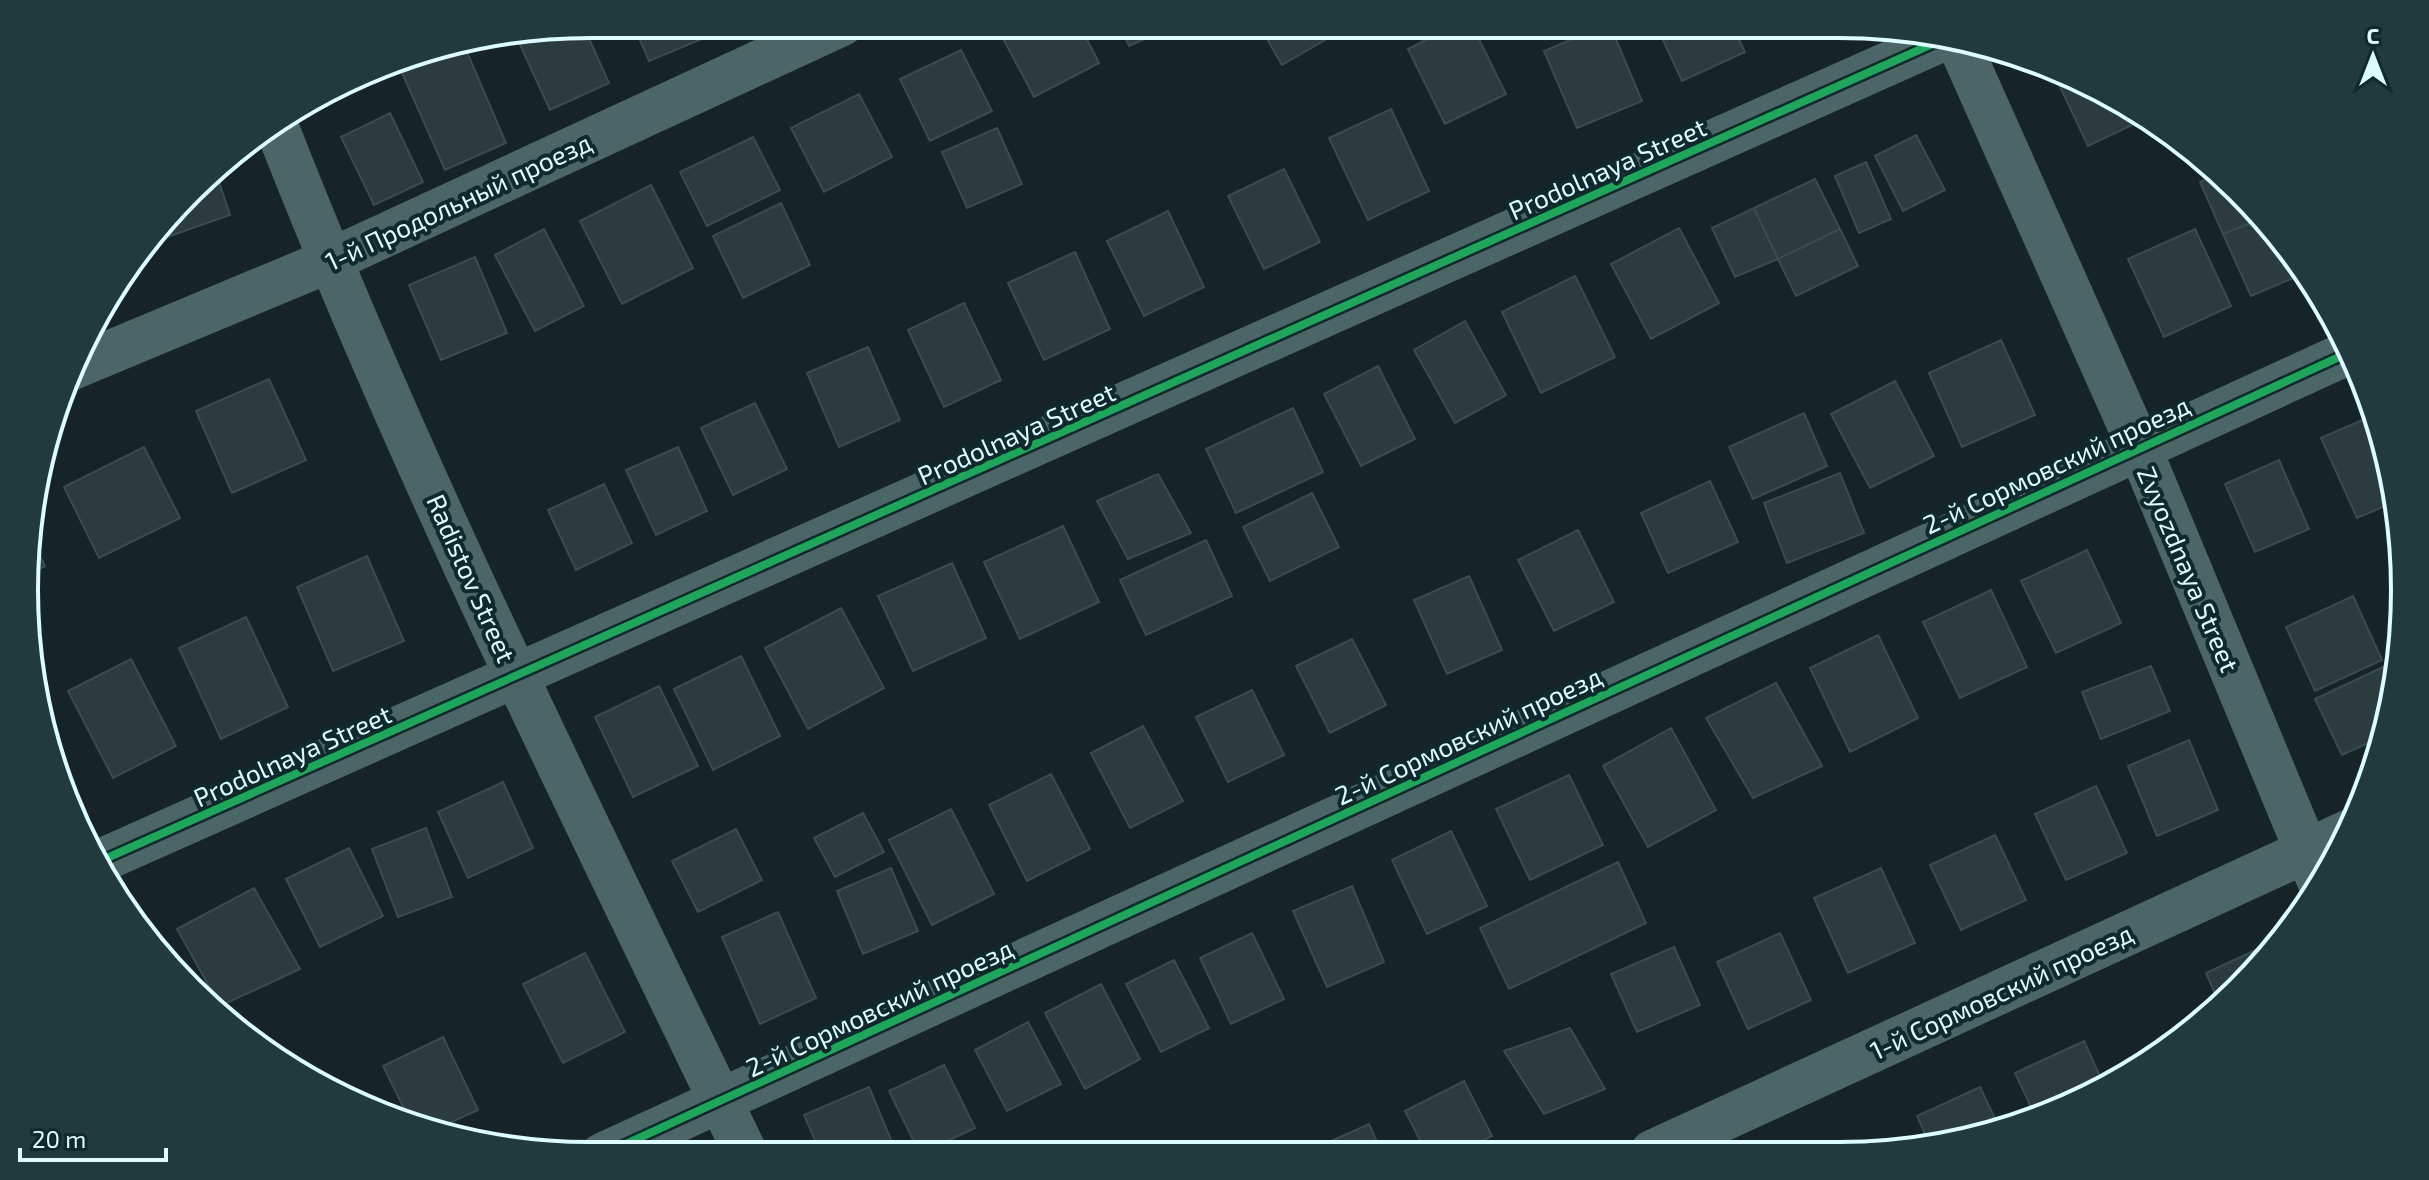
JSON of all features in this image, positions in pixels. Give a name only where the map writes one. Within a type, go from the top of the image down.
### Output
[{"type":"street","name":"1-й Продольный проезд","points":[[88,362],[329,261],[812,38]]},
{"type":"street","name":"Prodolnaya Street","points":[[108,858],[517,678],[1928,46]]},
{"type":"street","name":"Zvyozdnaya Street","points":[[1963,53],[2139,447],[2313,866]]},
{"type":"street","name":"Radistov Street","points":[[279,134],[329,261],[517,678],[740,1142]]},
{"type":"street","name":"2-й Сормовский проезд","points":[[631,1142],[2339,357]]},
{"type":"street","name":"1-й Сормовский проезд","points":[[1675,1142],[2313,866]]},
{"type":"building","points":[[589,38],[609,83],[550,110],[519,43]]},
{"type":"building","points":[[639,38],[704,38],[649,61]]},
{"type":"building","points":[[1003,38],[1086,38],[1099,63],[1034,97]]},
{"type":"building","points":[[1125,38],[1147,38],[1129,46]]},
{"type":"building","points":[[1266,38],[1328,38],[1282,65]]},
{"type":"building","points":[[1430,38],[1478,38],[1506,94],[1445,124],[1408,49]]},
{"type":"building","points":[[1575,38],[1615,38],[1642,101],[1577,128],[1544,51]]},
{"type":"building","points":[[1662,38],[1738,38],[1745,52],[1682,81]]},
{"type":"building","points":[[961,50],[992,111],[930,141],[900,79]]},
{"type":"building","points":[[467,52],[506,143],[445,170],[401,71]]},
{"type":"building","points":[[2059,84],[2134,124],[2088,146]]},
{"type":"building","points":[[859,94],[892,157],[824,192],[791,128]]},
{"type":"building","points":[[1391,109],[1429,191],[1368,220],[1329,138]]},
{"type":"building","points":[[390,113],[423,182],[374,205],[341,137]]},
{"type":"building","points":[[997,128],[1022,184],[967,208],[942,152]]},
{"type":"building","points":[[1916,135],[1945,190],[1903,211],[1875,156]]},
{"type":"building","points":[[753,137],[780,190],[707,226],[680,172]]},
{"type":"building","points":[[1866,162],[1891,219],[1859,233],[1835,176]]},
{"type":"building","points":[[1284,169],[1320,242],[1264,269],[1228,196]]},
{"type":"building","points":[[1815,179],[1840,229],[1778,259],[1754,208]]},
{"type":"building","points":[[2207,179],[2251,223],[2223,234],[2200,182]]},
{"type":"building","points":[[219,182],[230,215],[165,238]]},
{"type":"building","points":[[651,185],[693,268],[622,304],[580,221]]},
{"type":"building","points":[[781,203],[810,265],[743,298],[713,236]]},
{"type":"building","points":[[1754,208],[1778,259],[1735,277],[1712,228]]},
{"type":"building","points":[[1168,211],[1204,287],[1144,316],[1107,241]]},
{"type":"building","points":[[2251,223],[2294,278],[2251,296],[2223,234]]},
{"type":"building","points":[[1679,228],[1719,303],[1651,339],[1611,264]]},
{"type":"building","points":[[544,229],[584,306],[535,331],[495,255]]},
{"type":"building","points":[[1840,229],[1858,266],[1796,296],[1778,259]]},
{"type":"building","points":[[2195,229],[2231,306],[2164,337],[2128,259]]},
{"type":"building","points":[[1075,252],[1110,329],[1044,360],[1008,283]]},
{"type":"building","points":[[475,257],[507,333],[441,360],[409,285]]},
{"type":"building","points":[[1575,276],[1615,357],[1541,393],[1502,312]]},
{"type":"building","points":[[964,303],[1001,380],[944,407],[908,330]]},
{"type":"building","points":[[1465,321],[1506,395],[1455,423],[1414,350]]},
{"type":"building","points":[[2001,340],[2035,415],[1962,447],[1929,373]]},
{"type":"building","points":[[868,347],[900,420],[839,447],[807,373]]},
{"type":"building","points":[[1378,366],[1415,439],[1361,466],[1324,394]]},
{"type":"building","points":[[269,379],[306,460],[232,493],[196,411]]},
{"type":"building","points":[[1895,381],[1934,456],[1870,488],[1831,414]]},
{"type":"building","points":[[755,403],[787,469],[733,495],[701,428]]},
{"type":"building","points":[[1293,408],[1323,472],[1236,513],[1206,449]]},
{"type":"building","points":[[1804,413],[1827,466],[1753,499],[1729,447]]},
{"type":"building","points":[[2364,419],[2384,506],[2357,518],[2321,438]]},
{"type":"building","points":[[144,447],[180,518],[99,558],[64,487]]},
{"type":"building","points":[[678,447],[707,511],[656,535],[626,470]]},
{"type":"building","points":[[2279,460],[2309,529],[2255,552],[2225,484]]},
{"type":"building","points":[[1840,473],[1864,533],[1787,563],[1764,503]]},
{"type":"building","points":[[1158,474],[1191,533],[1128,559],[1097,501]]},
{"type":"building","points":[[1710,481],[1738,542],[1668,573],[1641,513]]},
{"type":"building","points":[[604,484],[632,543],[576,570],[548,510]]},
{"type":"building","points":[[1312,493],[1339,547],[1270,581],[1243,527]]},
{"type":"building","points":[[1063,526],[1099,602],[1020,639],[984,562]]},
{"type":"building","points":[[1578,530],[1614,602],[1554,631],[1518,560]]},
{"type":"building","points":[[1206,540],[1232,596],[1146,635],[1120,580]]},
{"type":"building","points":[[2087,550],[2121,623],[2056,653],[2021,581]]},
{"type":"building","points":[[39,554],[45,566],[39,569]]},
{"type":"building","points":[[367,556],[404,641],[333,671],[297,587]]},
{"type":"building","points":[[952,563],[986,638],[913,671],[878,596]]},
{"type":"building","points":[[1469,576],[1502,650],[1447,674],[1414,600]]},
{"type":"building","points":[[1991,590],[2027,667],[1960,698],[1923,622]]},
{"type":"building","points":[[2353,596],[2382,660],[2315,691],[2286,627]]},
{"type":"building","points":[[841,608],[884,688],[808,729],[765,648]]},
{"type":"building","points":[[246,617],[288,707],[221,739],[179,648]]},
{"type":"building","points":[[1878,635],[1918,718],[1850,752],[1810,668]]},
{"type":"building","points":[[1352,639],[1386,705],[1330,733],[1296,666]]},
{"type":"building","points":[[741,656],[780,736],[713,770],[674,689]]},
{"type":"building","points":[[131,659],[176,746],[113,778],[68,691]]},
{"type":"building","points":[[2151,666],[2170,711],[2101,739],[2082,692]]},
{"type":"building","points":[[2385,666],[2369,743],[2342,755],[2315,699]]},
{"type":"building","points":[[1776,683],[1822,766],[1753,798],[1706,718]]},
{"type":"building","points":[[659,686],[698,766],[633,797],[595,717]]},
{"type":"building","points":[[1252,690],[1284,755],[1228,782],[1196,717]]},
{"type":"building","points":[[1143,726],[1183,801],[1130,828],[1091,753]]},
{"type":"building","points":[[1671,728],[1716,810],[1648,847],[1603,766]]},
{"type":"building","points":[[2189,740],[2218,810],[2157,836],[2128,766]]},
{"type":"building","points":[[1051,774],[1090,849],[1027,881],[989,805]]},
{"type":"building","points":[[1569,775],[1603,845],[1530,880],[1496,809]]},
{"type":"building","points":[[503,782],[533,848],[468,878],[438,812]]},
{"type":"building","points":[[2096,786],[2127,853],[2066,880],[2035,814]]},
{"type":"building","points":[[951,809],[994,894],[932,925],[889,840]]},
{"type":"building","points":[[863,813],[884,852],[835,877],[814,838]]},
{"type":"building","points":[[426,828],[452,897],[398,917],[372,849]]},
{"type":"building","points":[[736,829],[762,880],[698,912],[672,861]]},
{"type":"building","points":[[1451,831],[1487,906],[1427,934],[1392,860]]},
{"type":"building","points":[[1995,835],[2026,900],[1961,930],[1930,865]]},
{"type":"building","points":[[349,848],[383,916],[320,947],[286,879]]},
{"type":"building","points":[[1618,862],[1646,923],[1509,989],[1480,928]]},
{"type":"building","points":[[891,868],[918,931],[863,954],[837,891]]},
{"type":"building","points":[[1881,868],[1915,943],[1848,973],[1814,898]]},
{"type":"building","points":[[1352,886],[1384,962],[1327,987],[1293,911]]},
{"type":"building","points":[[254,888],[300,969],[225,1004],[212,991],[177,929]]},
{"type":"building","points":[[778,912],[816,998],[760,1024],[722,937]]},
{"type":"building","points":[[1252,933],[1284,999],[1231,1024],[1200,958]]},
{"type":"building","points":[[1780,933],[1811,1000],[1748,1029],[1717,962]]},
{"type":"building","points":[[1674,947],[1700,1005],[1637,1032],[1611,974]]},
{"type":"building","points":[[2258,949],[2215,994],[2206,973]]},
{"type":"building","points":[[585,953],[625,1032],[563,1063],[523,984]]},
{"type":"building","points":[[1174,960],[1209,1028],[1161,1052],[1126,984]]},
{"type":"building","points":[[1101,984],[1140,1059],[1085,1089],[1045,1013]]},
{"type":"building","points":[[1028,1022],[1061,1084],[1007,1111],[975,1050]]},
{"type":"building","points":[[1570,1028],[1605,1089],[1544,1114],[1504,1051]]},
{"type":"building","points":[[443,1037],[478,1110],[449,1123],[405,1110],[383,1066]]},
{"type":"building","points":[[2084,1041],[2100,1076],[2031,1107],[2015,1073]]},
{"type":"building","points":[[944,1065],[975,1128],[945,1142],[914,1142],[889,1091]]},
{"type":"building","points":[[1464,1081],[1492,1136],[1480,1142],[1421,1142],[1405,1111]]},
{"type":"building","points":[[869,1087],[892,1142],[816,1142],[804,1115]]},
{"type":"building","points":[[1980,1087],[1995,1119],[1925,1135],[1917,1116]]},
{"type":"building","points":[[1369,1124],[1377,1142],[1329,1142]]},
{"type":"cycle path","points":[[108,858],[1928,46]]},
{"type":"cycle path","points":[[630,1142],[2339,357]]}]
